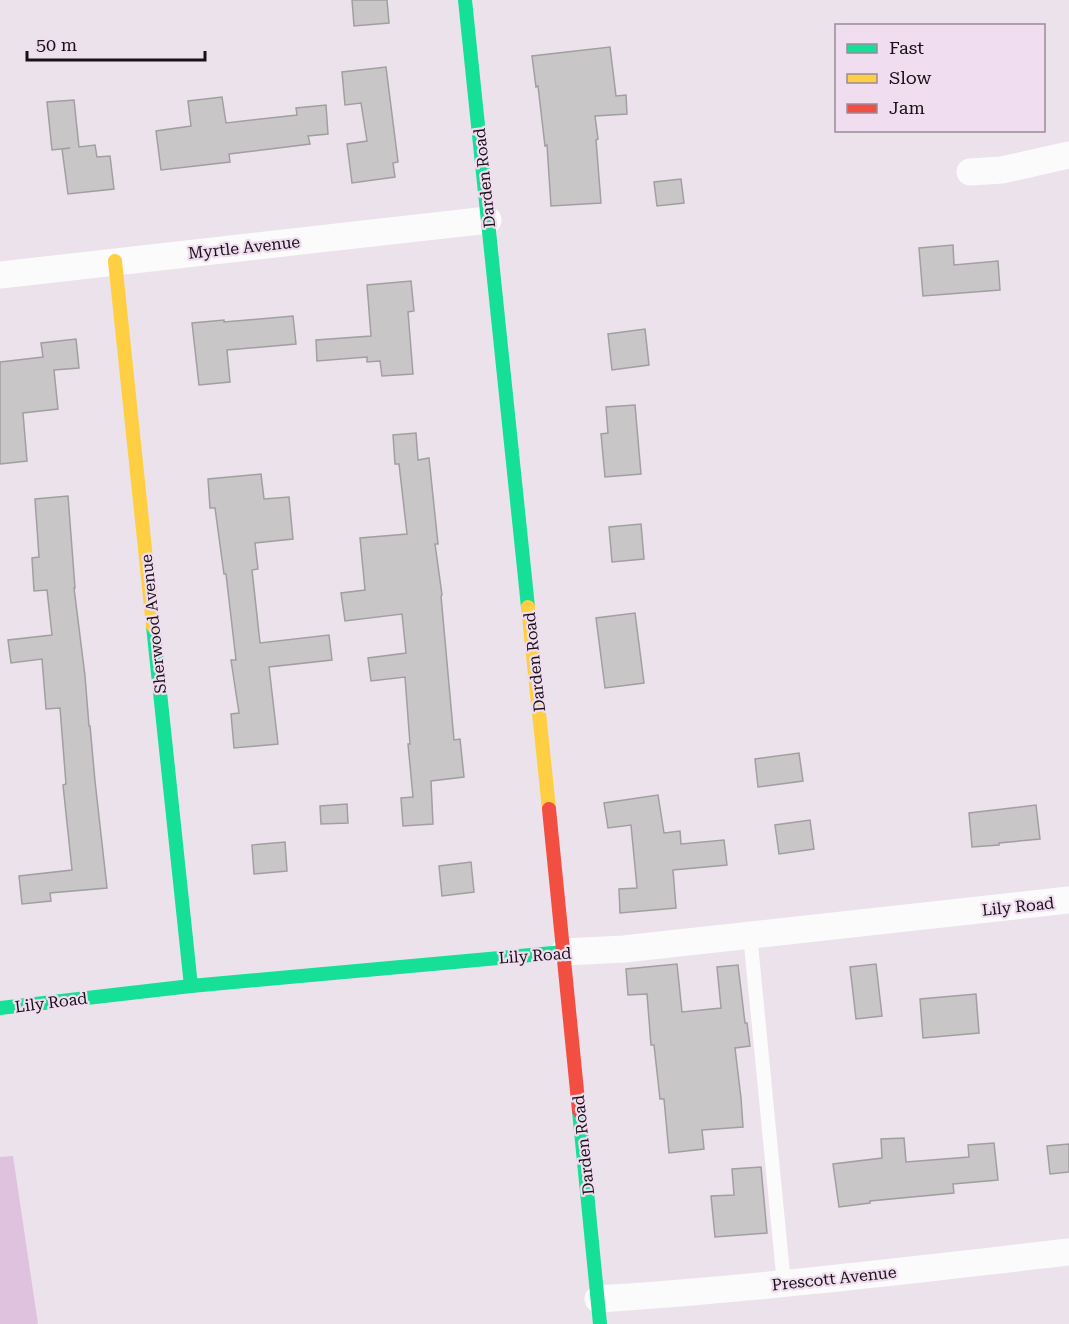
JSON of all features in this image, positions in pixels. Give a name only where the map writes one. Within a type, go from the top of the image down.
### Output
[{"type":"street","name":"Darden Road","points":[[465,0],[599,1312]]},
{"type":"street","points":[[970,172],[1002,170],[1069,155]]},
{"type":"street","name":"Myrtle Avenue","points":[[0,275],[488,220]]},
{"type":"street","name":"Sherwood Avenue","points":[[116,261],[191,986]]},
{"type":"street","name":"Lily Road","points":[[0,1008],[191,986],[498,957],[624,949],[1069,900]]},
{"type":"street","name":"Prescott Avenue","points":[[599,1312],[658,1295],[783,1284],[1069,1252]]},
{"type":"lane","points":[[750,934],[783,1284]]},
{"type":"shaded area","points":[[13,1156],[38,1324],[0,1324],[0,1157]]},
{"type":"building","points":[[352,0],[387,0],[389,23],[354,26]]},
{"type":"building","points":[[610,47],[616,96],[626,95],[627,114],[595,116],[601,203],[551,206],[547,145],[545,146],[532,56]]},
{"type":"building","points":[[386,67],[398,162],[393,163],[395,177],[352,183],[347,144],[367,141],[361,103],[345,105],[342,72]]},
{"type":"building","points":[[222,97],[226,123],[297,115],[296,108],[326,105],[328,134],[308,136],[310,144],[229,154],[230,162],[161,170],[156,131],[191,126],[188,101]]},
{"type":"building","points":[[74,100],[79,147],[95,145],[97,157],[110,156],[114,189],[68,194],[62,149],[70,148],[52,150],[47,102]]},
{"type":"building","points":[[681,179],[684,203],[657,206],[654,182]]},
{"type":"building","points":[[953,245],[954,265],[998,261],[1000,290],[923,296],[919,248]]},
{"type":"building","points":[[411,281],[414,311],[408,312],[413,374],[382,376],[380,361],[367,362],[367,357],[317,361],[316,340],[371,336],[367,285]]},
{"type":"building","points":[[293,316],[296,344],[227,350],[230,382],[199,385],[192,323]]},
{"type":"building","points":[[645,329],[649,365],[612,370],[608,334]]},
{"type":"building","points":[[76,339],[79,368],[54,370],[58,409],[23,413],[27,461],[0,464],[0,362],[43,357],[41,343]]},
{"type":"building","points":[[635,405],[641,474],[605,477],[601,434],[608,433],[606,407]]},
{"type":"building","points":[[416,433],[418,460],[429,458],[454,740],[460,739],[464,777],[431,781],[433,824],[403,826],[401,798],[413,797],[405,677],[371,681],[368,658],[406,653],[402,614],[345,621],[341,593],[365,590],[360,538],[407,534],[399,464],[395,464],[393,435]]},
{"type":"building","points":[[261,474],[264,499],[289,497],[293,539],[255,543],[258,569],[252,570],[260,643],[329,635],[332,660],[269,667],[278,744],[234,748],[231,714],[239,713],[231,660],[236,660],[226,574],[224,574],[215,508],[210,508],[208,479]]},
{"type":"building","points":[[68,496],[74,588],[107,888],[50,893],[51,901],[22,904],[19,876],[72,870],[63,785],[66,784],[60,708],[46,709],[42,659],[11,663],[8,640],[52,635],[47,590],[34,591],[32,558],[39,557],[35,499]]},
{"type":"building","points":[[641,524],[644,559],[612,562],[609,527]]},
{"type":"building","points":[[635,613],[644,683],[605,688],[596,618]]},
{"type":"building","points":[[799,753],[803,781],[758,787],[755,759]]},
{"type":"building","points":[[658,795],[664,833],[680,831],[681,844],[724,840],[727,865],[673,870],[676,908],[620,913],[619,889],[637,888],[631,825],[608,828],[604,803]]},
{"type":"building","points":[[347,804],[348,823],[321,824],[320,806]]},
{"type":"building","points":[[1036,805],[1040,839],[972,847],[969,813]]},
{"type":"building","points":[[810,820],[814,849],[779,854],[775,825]]},
{"type":"building","points":[[285,842],[287,871],[254,874],[252,845]]},
{"type":"building","points":[[471,862],[474,892],[442,896],[439,866]]},
{"type":"building","points":[[677,964],[682,1012],[721,1008],[717,967],[738,965],[750,1046],[735,1048],[743,1127],[702,1130],[704,1149],[669,1153],[664,1099],[660,1099],[654,1045],[651,1045],[647,994],[628,995],[626,969]]},
{"type":"building","points":[[876,964],[882,1016],[856,1019],[850,967]]},
{"type":"building","points":[[976,994],[979,1033],[923,1038],[920,999]]},
{"type":"building","points":[[904,1138],[906,1162],[969,1157],[968,1145],[994,1143],[998,1180],[953,1184],[954,1193],[870,1201],[870,1203],[839,1207],[833,1164],[882,1158],[881,1139]]},
{"type":"building","points":[[1069,1144],[1069,1172],[1050,1174],[1047,1146]]},
{"type":"building","points":[[761,1167],[767,1233],[715,1237],[711,1196],[734,1195],[732,1169]]},
{"type":"traffic: fast","points":[[465,0],[528,607]]},
{"type":"traffic: fast","points":[[153,626],[191,986]]},
{"type":"traffic: fast","points":[[0,1008],[191,986],[564,952]]},
{"type":"traffic: fast","points":[[579,1111],[600,1324]]},
{"type":"traffic: slow","points":[[115,261],[153,626]]},
{"type":"traffic: slow","points":[[528,607],[549,809]]},
{"type":"traffic: jam","points":[[549,809],[579,1111]]}]
